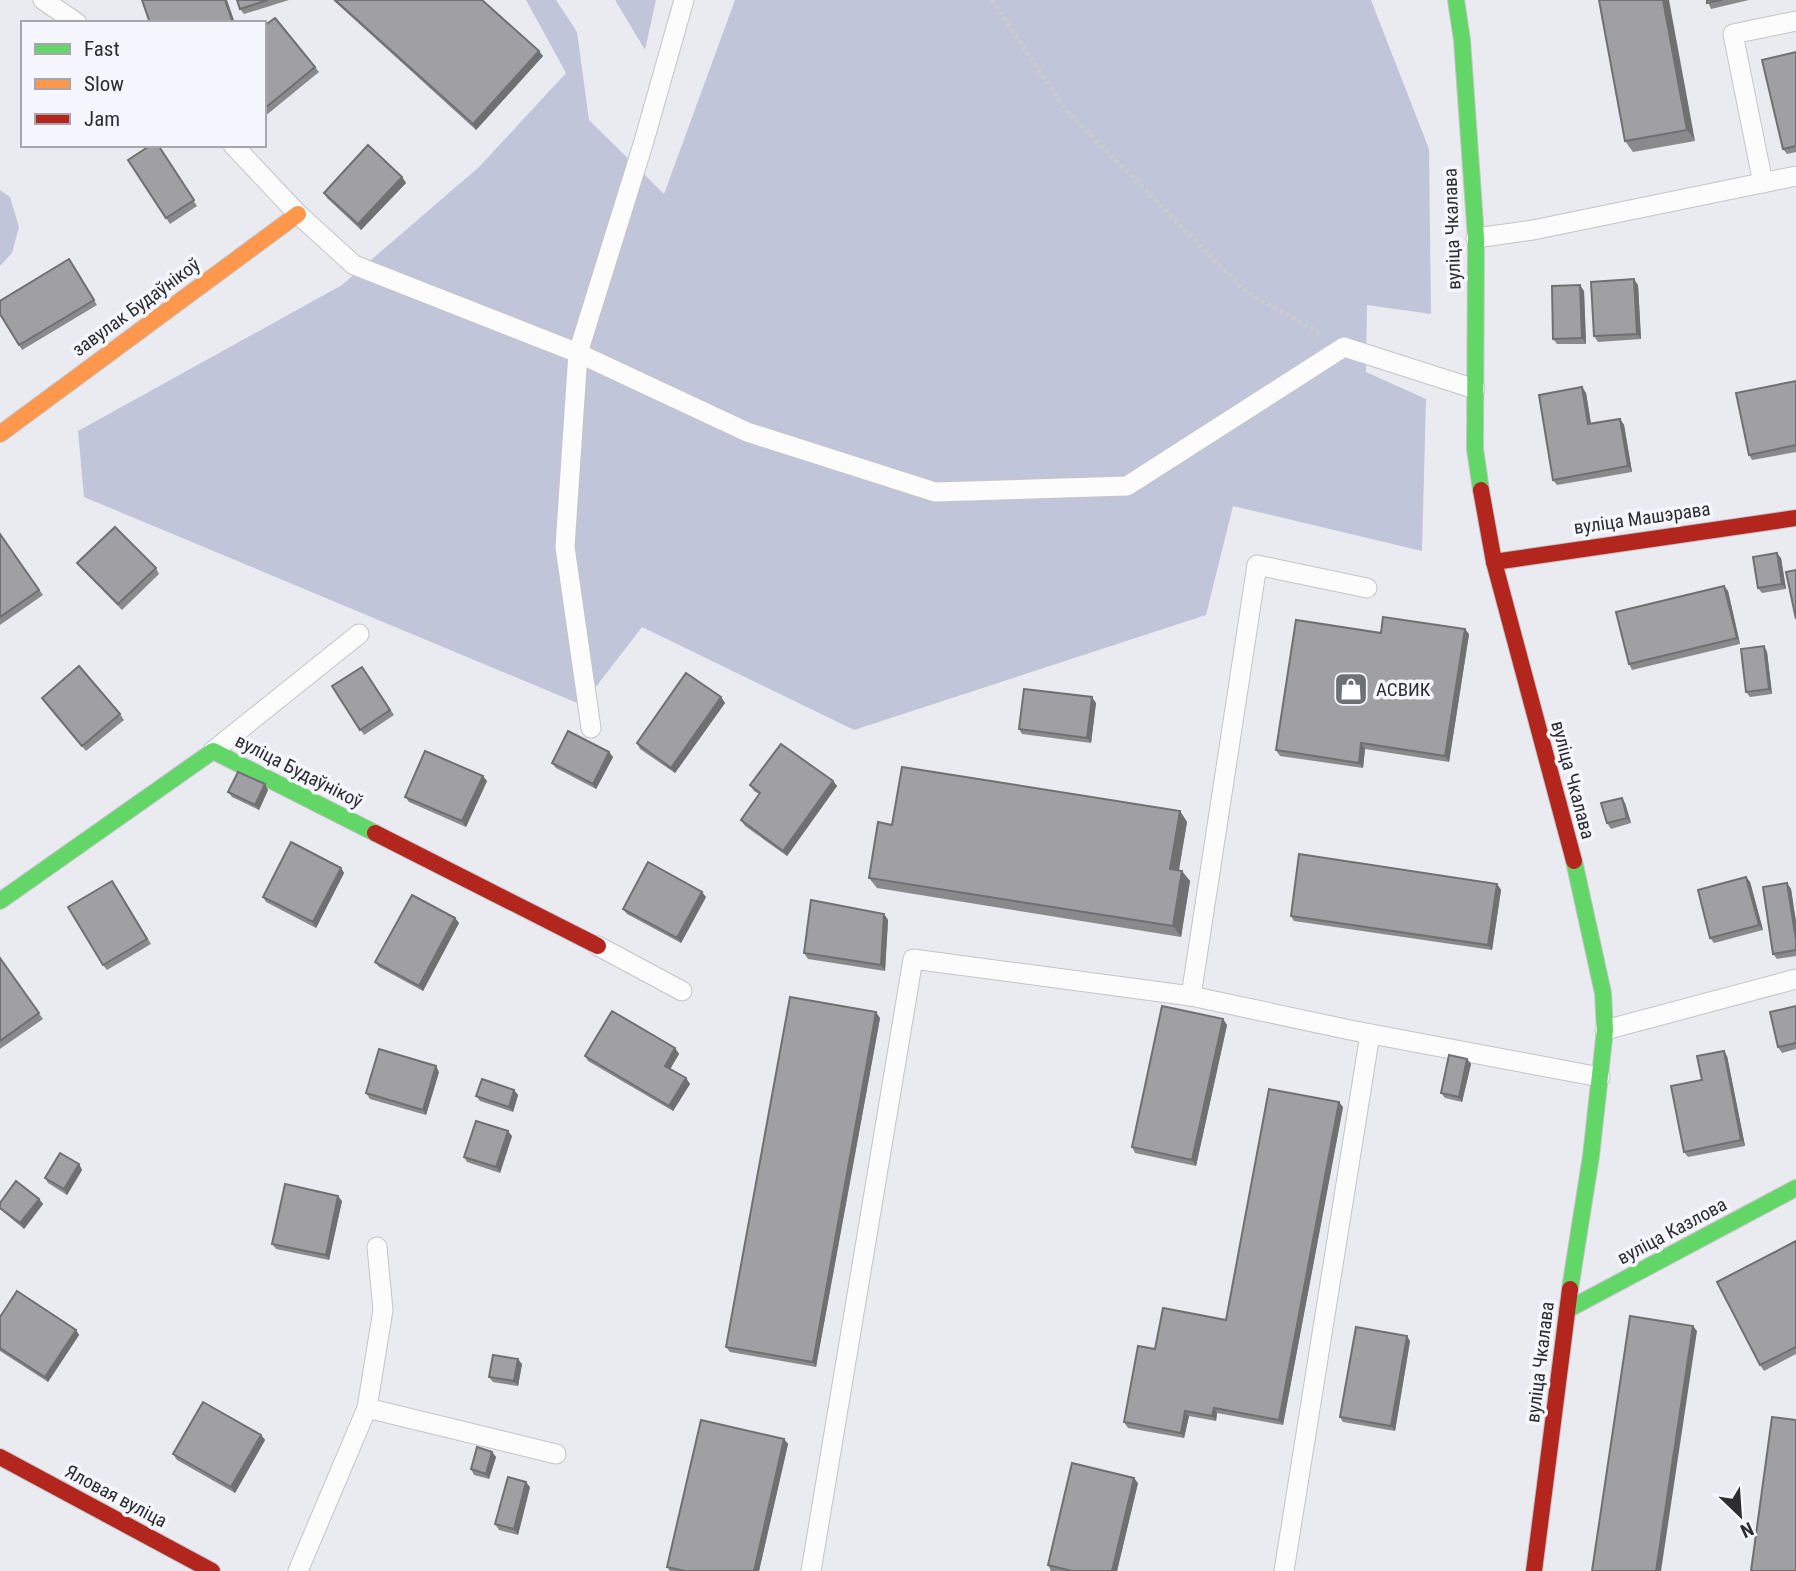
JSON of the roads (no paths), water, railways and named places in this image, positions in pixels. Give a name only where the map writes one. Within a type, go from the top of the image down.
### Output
[{"type":"street","name":"вуліца Чкалава","points":[[1455,0],[1463,52],[1476,238],[1475,449],[1483,506],[1494,562],[1578,877],[1603,993],[1605,1030],[1591,1156],[1567,1310],[1535,1571]]},
{"type":"street","name":"завулак Будаўнікоў","points":[[0,434],[298,214]]},
{"type":"street","name":"вуліца Машэрава","points":[[1494,562],[1796,517]]},
{"type":"street","name":"вуліца Будаўнікоў","points":[[0,901],[213,751],[598,946]]},
{"type":"street","name":"вуліца Казлова","points":[[1567,1310],[1796,1188]]},
{"type":"street","name":"Яловая вуліца","points":[[0,1457],[212,1571]]},
{"type":"lane","points":[[43,0],[74,21]]},
{"type":"lane","points":[[592,728],[565,547],[578,354],[644,141],[684,0]]},
{"type":"lane","points":[[1763,183],[1733,34],[1796,22]]},
{"type":"lane","points":[[235,147],[298,214],[354,265],[578,354],[747,432],[935,492],[1127,486],[1344,347],[1475,389]]},
{"type":"lane","points":[[1476,238],[1533,230],[1796,176]]},
{"type":"lane","points":[[1191,996],[1257,565],[1367,588]]},
{"type":"lane","points":[[213,751],[359,634]]},
{"type":"lane","points":[[598,946],[682,991]]},
{"type":"lane","points":[[811,1571],[912,959],[1191,996],[1370,1034],[1600,1077]]},
{"type":"lane","points":[[1605,1030],[1796,979]]},
{"type":"lane","points":[[1284,1571],[1370,1034]]},
{"type":"lane","points":[[298,1571],[367,1408],[383,1310],[377,1247]]},
{"type":"lane","points":[[367,1408],[556,1454]]},
{"type":"place","name":"АСВИК","points":[[1351,689]]}]
